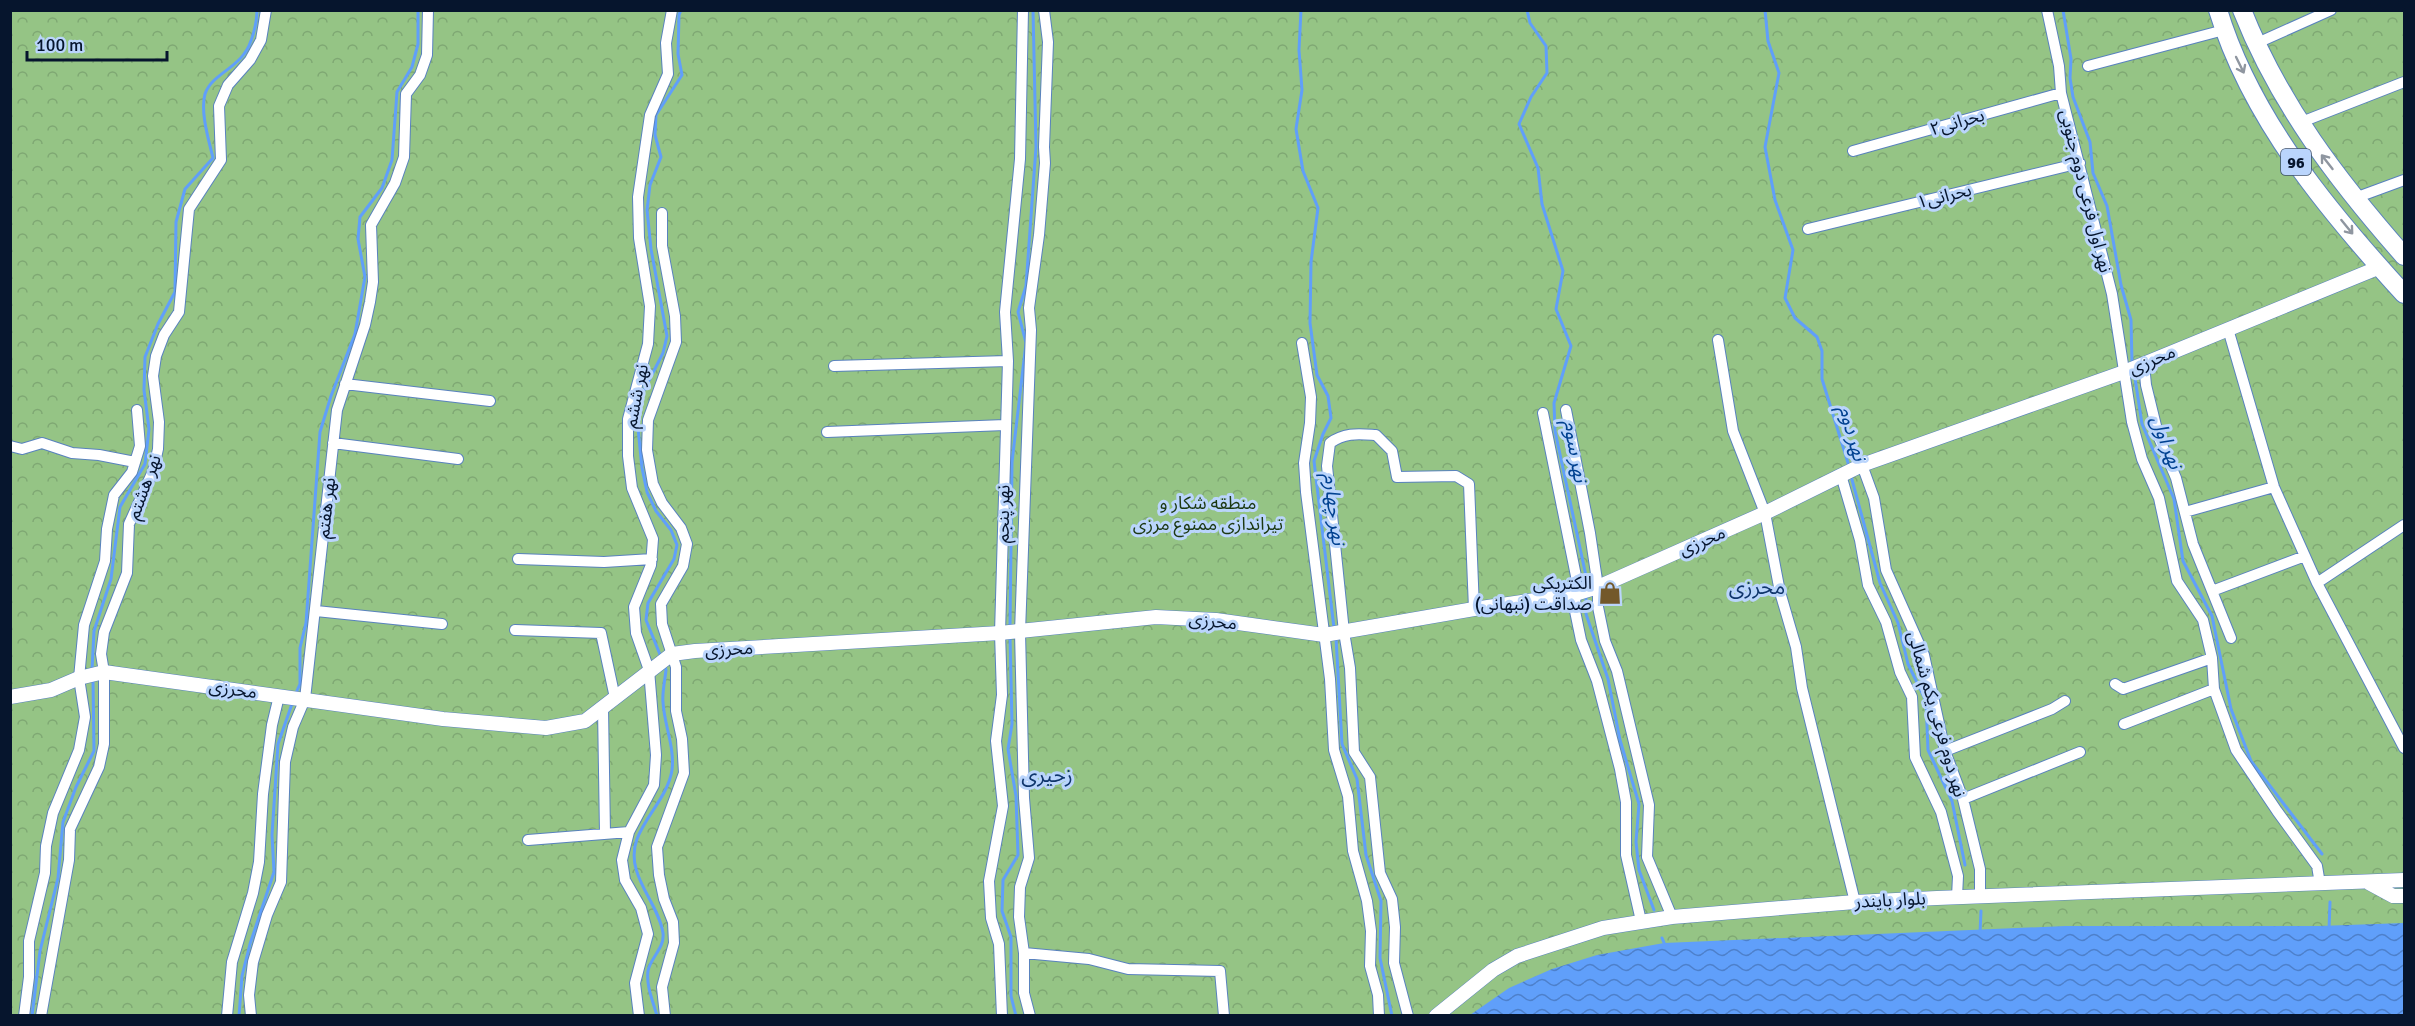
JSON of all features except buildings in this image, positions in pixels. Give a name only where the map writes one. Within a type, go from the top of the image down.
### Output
[{"type":"main road","name":"96","points":[[2218,10],[2224,30],[2254,92],[2289,151],[2320,195],[2404,294]]},
{"type":"main road","name":"96","points":[[2242,10],[2255,44],[2314,147],[2402,253]]},
{"type":"main road","points":[[2379,267],[2402,253]]},
{"type":"street","name":"نهر هشتم","points":[[41,1016],[69,860],[70,829],[99,767],[104,744],[92,675],[101,654],[104,632],[127,573],[129,524],[153,471],[158,449],[159,422],[153,375],[156,356],[164,335],[179,312],[189,209],[221,160],[219,106],[228,85],[250,60],[261,40],[266,10]]},
{"type":"street","name":"نهر هفتم","points":[[251,1016],[249,995],[253,962],[267,915],[281,882],[285,762],[293,727],[293,698],[316,611],[337,411],[365,325],[373,282],[371,225],[395,183],[404,157],[406,94],[420,75],[427,55],[428,10]]},
{"type":"street","name":"نهر ششم","points":[[639,1016],[635,983],[648,934],[641,908],[625,880],[622,860],[629,832],[654,784],[661,662],[636,633],[634,607],[652,559],[653,539],[632,488],[628,456],[628,419],[648,344],[650,306],[639,238],[638,197],[650,115],[668,74],[666,43],[672,10]]},
{"type":"street","name":"نهر پنجم","points":[[1023,10],[1021,148],[1005,312],[1008,361],[1005,425],[1009,633],[1029,858],[1020,887],[1019,916],[1024,953],[1024,993],[1030,1016]]},
{"type":"street","name":"نهر پنجم","points":[[1002,1016],[999,944],[991,918],[989,881],[1003,806],[996,741],[1009,633],[1031,330],[1029,308],[1040,234],[1045,163],[1048,42],[1044,10]]},
{"type":"street","name":"نهر اول فرعی دوم جنوبی","points":[[2047,10],[2059,66],[2061,93],[2112,294],[2134,368]]},
{"type":"street","points":[[2255,44],[2331,10]]},
{"type":"street","points":[[2088,66],[2224,30]]},
{"type":"street","points":[[2299,123],[2404,82]]},
{"type":"street","name":"بحرانی۲","points":[[1853,151],[2061,93]]},
{"type":"street","name":"بحرانی۱","points":[[1808,229],[2080,163]]},
{"type":"street","points":[[2355,198],[2404,180]]},
{"type":"street","points":[[662,213],[662,246],[675,316],[676,342],[648,420],[647,450],[653,484],[681,528],[687,544],[683,566],[661,604],[661,662],[676,667],[676,711],[682,739],[684,773],[657,847],[664,899],[673,922],[674,943],[662,987],[666,1016]]},
{"type":"street","name":"محرزی","points":[[92,675],[443,718],[546,728],[585,721],[661,662],[695,651],[1009,633],[1156,616],[1216,620],[1334,634],[1586,590],[1765,513],[1851,470],[2134,368],[2379,267]]},
{"type":"street","points":[[2228,329],[2274,487],[2317,583],[2404,748]]},
{"type":"street","points":[[1718,340],[1733,431],[1765,513],[1780,592],[1796,647],[1802,688],[1855,902]]},
{"type":"street","points":[[1302,344],[1311,397],[1304,463],[1306,492],[1334,634],[1350,668],[1354,752],[1370,777],[1380,873],[1392,899],[1394,963],[1408,1016]]},
{"type":"street","points":[[834,366],[1008,361]]},
{"type":"street","points":[[2134,368],[2146,385],[2159,438],[2176,478],[2193,544],[2231,638]]},
{"type":"street","points":[[2134,368],[2132,422],[2142,459],[2160,498],[2177,581],[2203,620],[2212,658],[2214,689],[2236,750],[2317,866],[2320,884]]},
{"type":"street","points":[[345,384],[490,401]]},
{"type":"street","points":[[24,1016],[29,941],[45,873],[46,846],[53,813],[79,750],[92,675],[84,625],[105,561],[107,529],[114,495],[132,472],[140,446],[137,410]]},
{"type":"street","points":[[1566,410],[1590,533],[1586,590],[1575,610],[1581,640],[1597,681],[1620,769],[1626,802],[1626,855],[1641,921]]},
{"type":"street","points":[[1543,413],[1576,576],[1598,607],[1605,641],[1617,671],[1649,805],[1647,857],[1672,917]]},
{"type":"street","points":[[827,432],[1005,425]]},
{"type":"street","points":[[1379,1016],[1378,995],[1370,966],[1371,931],[1367,901],[1353,851],[1348,796],[1334,750],[1330,679],[1334,634],[1327,466],[1330,443],[1340,436],[1351,434],[1376,435],[1392,451],[1397,477],[1456,476],[1470,484],[1474,609]]},
{"type":"street","points":[[10,446],[22,449],[42,443],[72,453],[99,455],[135,462]]},
{"type":"street","points":[[333,443],[458,459]]},
{"type":"street","points":[[1851,470],[1868,585],[1886,622],[1900,672],[1912,697],[1915,757],[1941,812],[1958,876],[1958,897]]},
{"type":"street","name":"نهر دوم فرعی یکم شمالی","points":[[1851,470],[1874,498],[1886,570],[1924,656],[1945,751],[1963,799],[1980,869],[1980,897]]},
{"type":"street","points":[[2185,512],[2274,487]]},
{"type":"street","points":[[2317,583],[2404,525]]},
{"type":"street","points":[[2211,591],[2305,556]]},
{"type":"street","points":[[518,559],[603,562],[652,559]]},
{"type":"street","points":[[316,611],[442,624]]},
{"type":"street","points":[[515,630],[601,633],[615,698]]},
{"type":"street","points":[[2115,684],[2123,689],[2212,658]]},
{"type":"street","points":[[10,697],[51,690],[92,675]]},
{"type":"street","points":[[2124,724],[2214,689]]},
{"type":"street","points":[[227,1016],[232,962],[253,893],[259,862],[262,794],[272,725],[293,698]]},
{"type":"street","points":[[1945,751],[2052,710],[2065,701]]},
{"type":"street","points":[[603,708],[605,834]]},
{"type":"street","points":[[1963,799],[2080,752]]},
{"type":"street","points":[[528,840],[629,832]]},
{"type":"street","name":"بلوار بایندر","points":[[1436,1016],[1493,970],[1518,956],[1603,928],[1641,921],[1855,902],[2369,884],[2404,880]]},
{"type":"street","name":"بلوار بایندر","points":[[2369,884],[2393,896],[2404,896]]},
{"type":"street","points":[[1024,953],[1089,959],[1128,969],[1220,971],[1224,1016]]},
{"type":"green space","name":"منطقه شکار و تیراندازی ممنوع مرزی","points":[[11,11],[2404,11],[2404,1015],[11,1015]]},
{"type":"water","points":[[2404,923],[2404,1015],[1470,1015],[1509,988],[1552,969],[1597,955],[1664,943],[2065,926],[2319,926]]},
{"type":"waterway","points":[[92,670],[94,631],[111,579],[120,507],[145,464],[149,429],[144,390],[145,357],[158,324],[175,292],[176,222],[185,189],[213,158],[204,118],[205,94],[212,82],[240,59],[247,50],[257,10]]},
{"type":"waterway","points":[[295,695],[300,684],[300,648],[306,623],[320,432],[355,334],[365,277],[358,239],[360,217],[382,188],[392,160],[397,92],[412,67],[418,44],[418,10]]},
{"type":"waterway","points":[[661,657],[646,620],[648,603],[674,559],[677,545],[671,530],[656,511],[647,492],[638,428],[640,398],[663,353],[667,336],[651,249],[647,210],[650,185],[661,157],[655,135],[656,115],[682,75],[678,54],[681,10]]},
{"type":"waterway","points":[[1010,628],[1012,462],[1026,343],[1018,312],[1026,286],[1036,147],[1033,10]]},
{"type":"waterway","name":"نهر چهارم","points":[[1301,10],[1299,50],[1302,90],[1296,129],[1303,171],[1318,208],[1311,262],[1310,323],[1317,375],[1328,396],[1331,418],[1314,461],[1334,628]]},
{"type":"waterway","name":"نهر سوم","points":[[1527,10],[1530,23],[1546,46],[1547,73],[1531,97],[1519,124],[1538,168],[1542,204],[1563,271],[1556,309],[1571,346],[1554,403],[1555,431],[1586,576],[1586,586]]},
{"type":"waterway","name":"نهر دوم","points":[[1765,10],[1768,41],[1779,73],[1765,147],[1775,200],[1793,250],[1785,298],[1795,318],[1817,337],[1822,351],[1822,379],[1849,466]]},
{"type":"waterway","name":"نهر اول","points":[[2063,10],[2071,59],[2070,78],[2073,97],[2090,142],[2093,173],[2107,206],[2121,285],[2131,320],[2132,363]]},
{"type":"waterway","name":"نهر اول","points":[[2134,372],[2142,424],[2174,499],[2183,561],[2212,616],[2231,709],[2251,761],[2322,854]]},
{"type":"waterway","name":"نهر دوم","points":[[1851,476],[1880,583],[1898,623],[1908,664],[1926,701],[1928,750],[1952,801],[1965,865]]},
{"type":"waterway","name":"نهر سوم","points":[[1586,595],[1586,614],[1608,679],[1620,740],[1639,804],[1636,842],[1639,870],[1654,910]]},
{"type":"waterway","points":[[1010,635],[1012,724],[1008,749],[1016,796],[1018,855],[1003,880],[1002,911],[1011,937],[1011,996],[1016,1016]]},
{"type":"waterway","name":"نهر چهارم","points":[[1336,638],[1342,744],[1357,779],[1366,855],[1381,901],[1380,958],[1392,1016]]},
{"type":"waterway","points":[[657,1016],[649,988],[648,971],[662,943],[663,933],[660,921],[638,876],[634,852],[641,830],[662,797],[672,770],[672,753],[663,702],[665,666]]},
{"type":"waterway","points":[[32,1016],[40,951],[58,878],[63,822],[76,787],[94,751],[93,679]]},
{"type":"waterway","points":[[239,1016],[242,976],[274,872],[272,835],[278,744],[293,701]]},
{"type":"waterway","points":[[2329,930],[2330,902]]},
{"type":"waterway","points":[[1980,933],[1981,911]]},
{"type":"waterway","points":[[1662,938],[1665,945]]},
{"type":"place","name":"الکتریکی صداقت (نبهانی)","points":[[1610,593]]},
{"type":"district","name":"محرزی","points":[[1757,587]]},
{"type":"district","name":"زحیری","points":[[1047,775]]}]
